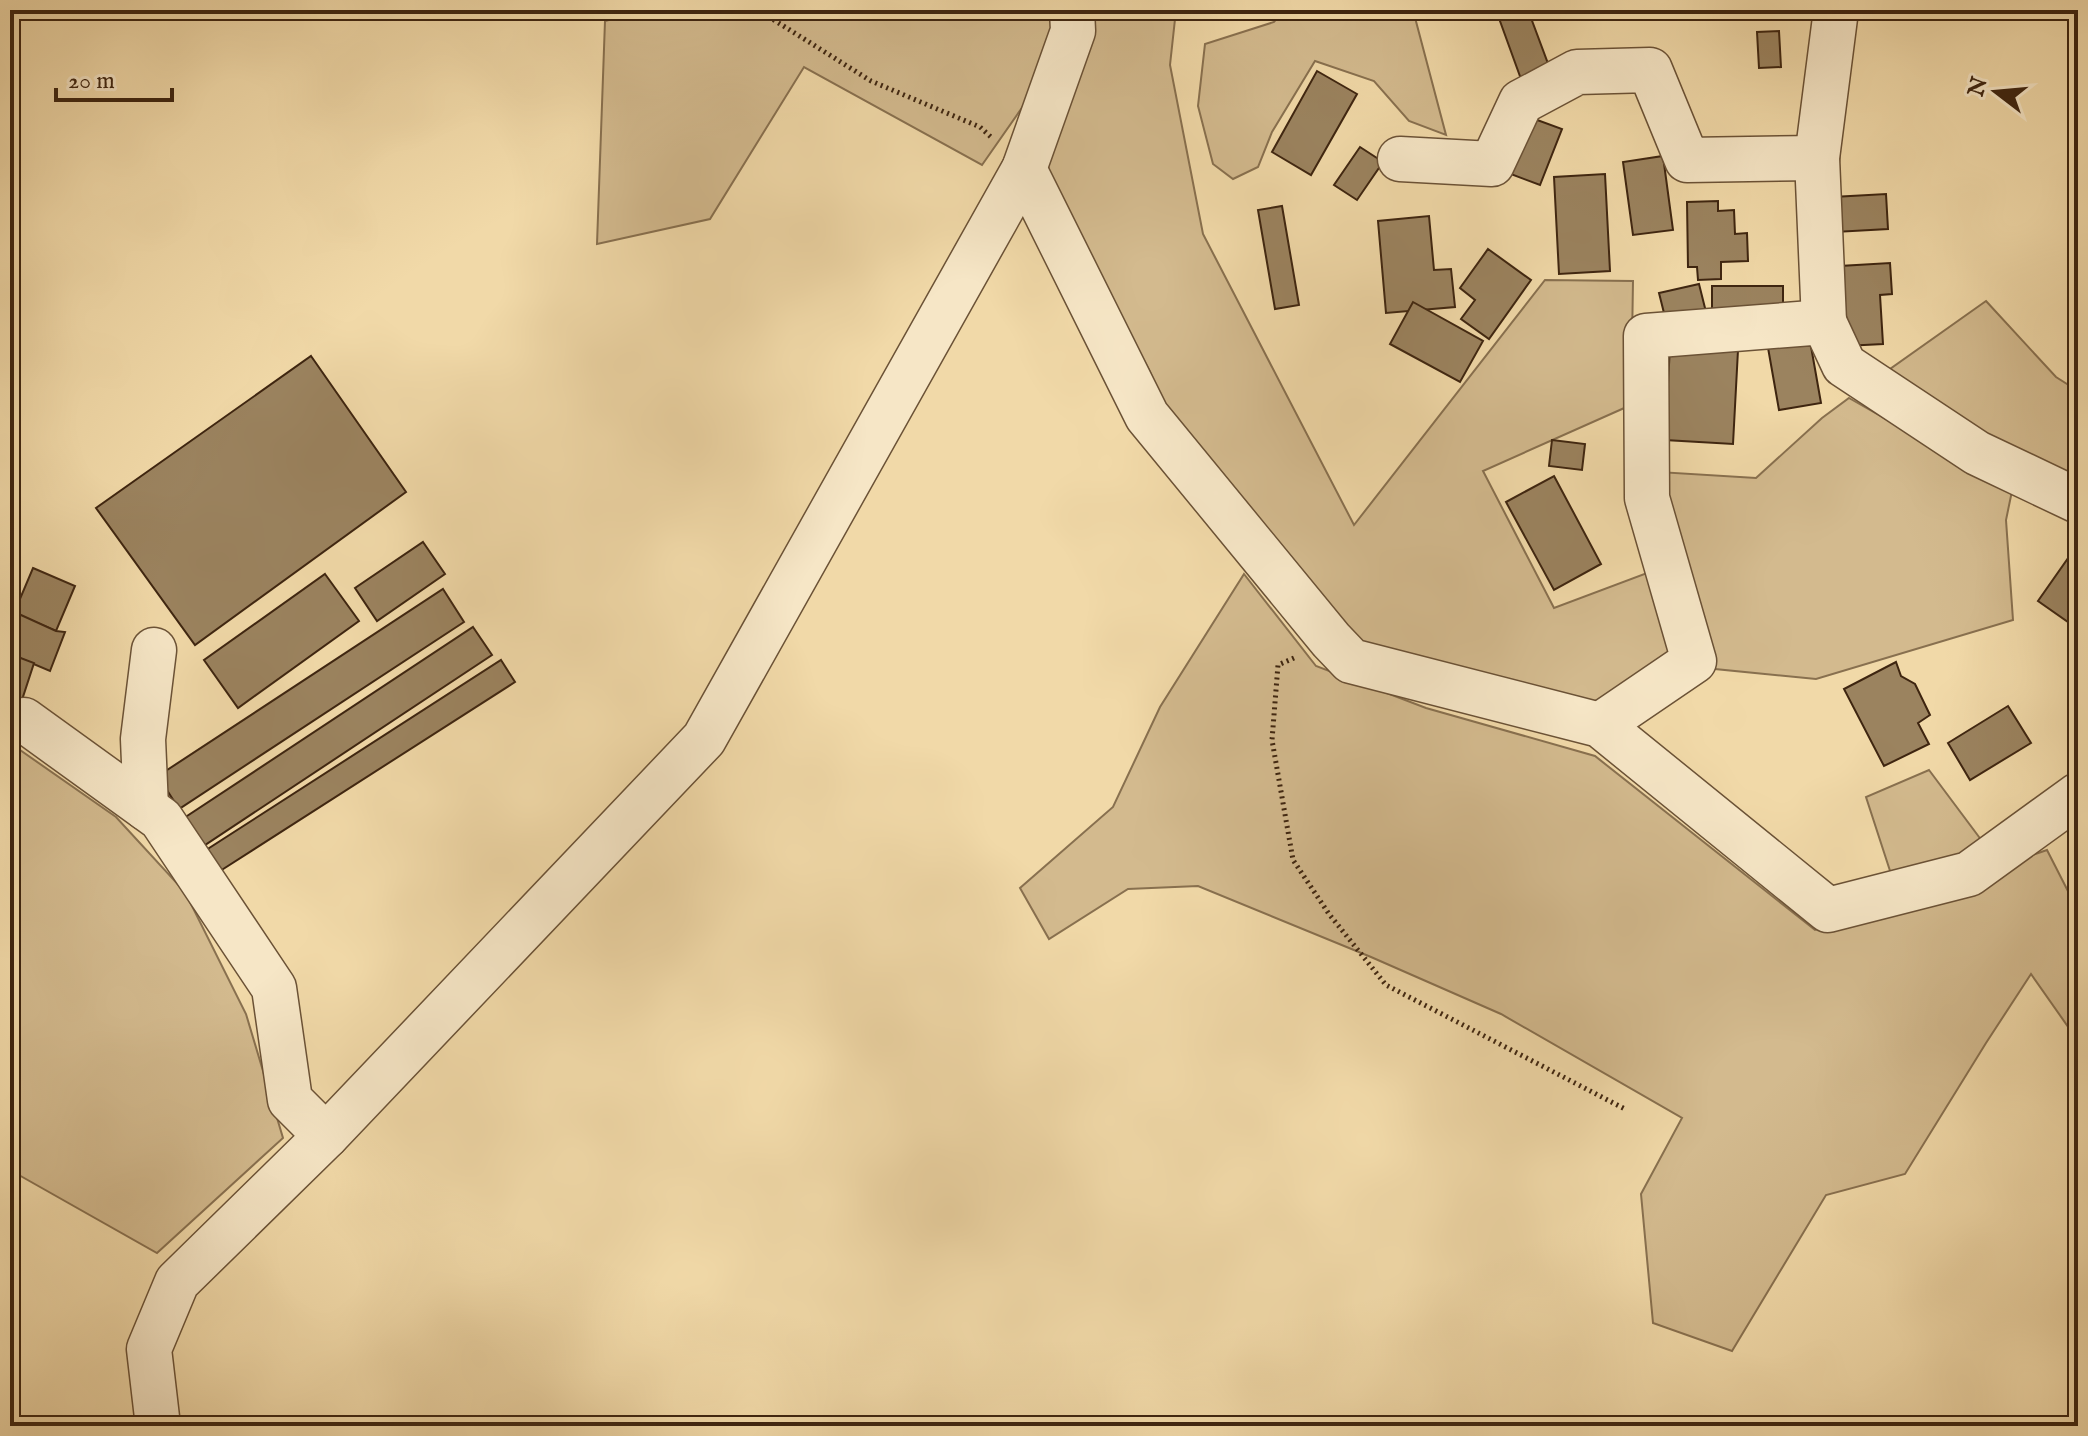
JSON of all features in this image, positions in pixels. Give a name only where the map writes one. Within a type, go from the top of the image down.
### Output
[{"type":"street","points":[[158,1426],[149,1349],[177,1282],[326,1136],[704,739],[1024,169],[1073,31],[1072,10]]},
{"type":"street","points":[[1836,10],[1817,158],[1824,322],[1844,365],[1977,453],[2078,501]]},
{"type":"street","points":[[1400,159],[1492,164],[1521,102],[1577,72],[1650,70],[1687,160],[1817,158]]},
{"type":"street","points":[[1024,169],[1147,416],[1351,661],[1600,725],[1828,910],[1969,874],[2078,795]]},
{"type":"street","points":[[1600,725],[1694,661],[1647,498],[1646,336],[1824,322]]},
{"type":"street","points":[[146,808],[143,739],[154,650]]},
{"type":"street","points":[[24,720],[161,819],[274,988],[290,1100],[326,1136]]},
{"type":"path","points":[[758,10],[871,81],[980,127],[1024,169]]},
{"type":"path","points":[[1331,640],[1278,665],[1272,740],[1293,860],[1329,914],[1386,985],[1625,1109]]},
{"type":"shaded area","points":[[646,10],[1051,10],[1052,25],[1026,102],[982,165],[804,67],[710,219],[597,244],[605,21]]},
{"type":"shaded area","points":[[1087,10],[1176,10],[1170,65],[1203,234],[1354,525],[1545,280],[1633,281],[1631,405],[1483,471],[1554,608],[1655,570],[1680,653],[1593,707],[1351,642],[1179,437],[1149,370],[1040,167]]},
{"type":"shaded area","points":[[1284,10],[1413,10],[1446,135],[1409,121],[1374,81],[1315,61],[1272,132],[1258,167],[1233,179],[1213,164],[1198,106],[1205,44],[1274,22]]},
{"type":"shaded area","points":[[1986,301],[2056,377],[2078,391],[2078,484],[2034,462],[1883,374]]},
{"type":"shaded area","points":[[1849,398],[2012,491],[2006,520],[2013,620],[1816,679],[1705,668],[1659,472],[1756,478],[1822,418]]},
{"type":"shaded area","points":[[1244,574],[1316,666],[1426,708],[1595,756],[1815,930],[2047,850],[2071,897],[2078,903],[2078,1041],[2031,974],[1905,1174],[1826,1195],[1732,1351],[1653,1323],[1641,1194],[1682,1118],[1501,1014],[1198,886],[1128,889],[1049,939],[1020,888],[1113,807],[1160,707]]},
{"type":"shaded area","points":[[10,743],[116,817],[185,892],[246,1014],[283,1138],[157,1253],[10,1170]]},
{"type":"shaded area","points":[[1929,770],[1985,845],[1893,880],[1866,797]]},
{"type":"building","points":[[1496,10],[1528,10],[1550,69],[1521,79]]},
{"type":"building","points":[[1779,31],[1781,67],[1759,68],[1757,32]]},
{"type":"building","points":[[1317,71],[1357,94],[1311,175],[1272,152]]},
{"type":"building","points":[[1529,117],[1562,129],[1540,185],[1508,173]]},
{"type":"building","points":[[1360,147],[1383,162],[1357,200],[1334,185]]},
{"type":"building","points":[[1663,156],[1673,230],[1633,235],[1623,162]]},
{"type":"building","points":[[1605,174],[1610,271],[1559,274],[1554,177]]},
{"type":"building","points":[[1886,194],[1888,229],[1835,232],[1833,197]]},
{"type":"building","points":[[1718,201],[1718,211],[1734,210],[1735,234],[1747,233],[1748,261],[1721,262],[1721,279],[1698,280],[1697,267],[1688,267],[1687,202]]},
{"type":"building","points":[[1282,206],[1299,305],[1275,309],[1258,210]]},
{"type":"building","points":[[1429,216],[1434,270],[1451,269],[1455,307],[1386,313],[1378,221]]},
{"type":"building","points":[[1488,249],[1531,280],[1489,339],[1461,319],[1475,300],[1460,288]]},
{"type":"building","points":[[1890,263],[1892,294],[1880,295],[1883,344],[1845,346],[1840,266]]},
{"type":"building","points":[[1699,284],[1707,316],[1667,325],[1659,293]]},
{"type":"building","points":[[1712,286],[1783,286],[1783,316],[1712,316]]},
{"type":"building","points":[[1413,302],[1483,341],[1460,382],[1390,344]]},
{"type":"building","points":[[1809,335],[1821,403],[1779,410],[1767,342]]},
{"type":"building","points":[[1670,346],[1738,350],[1733,444],[1665,440]]},
{"type":"building","points":[[311,356],[406,492],[195,645],[96,508]]},
{"type":"building","points":[[1552,440],[1585,444],[1582,470],[1549,466]]},
{"type":"building","points":[[1554,476],[1601,564],[1554,590],[1506,502]]},
{"type":"building","points":[[423,542],[445,574],[377,621],[355,588]]},
{"type":"building","points":[[2078,544],[2078,629],[2038,601]]},
{"type":"building","points":[[33,568],[75,586],[56,631],[14,613]]},
{"type":"building","points":[[325,574],[359,621],[238,708],[204,660]]},
{"type":"building","points":[[443,589],[464,622],[179,809],[158,776]]},
{"type":"building","points":[[10,610],[56,631],[65,632],[50,671],[10,654]]},
{"type":"building","points":[[473,627],[492,655],[199,849],[181,820]]},
{"type":"building","points":[[10,654],[34,663],[20,706],[10,700]]},
{"type":"building","points":[[501,660],[515,682],[217,873],[203,852]]},
{"type":"building","points":[[1896,662],[1901,676],[1915,684],[1930,715],[1918,723],[1929,744],[1884,766],[1844,689]]},
{"type":"building","points":[[2008,706],[2031,743],[1970,780],[1948,743]]},
{"type":"building","points":[[2078,835],[2078,869],[2069,838]]}]
